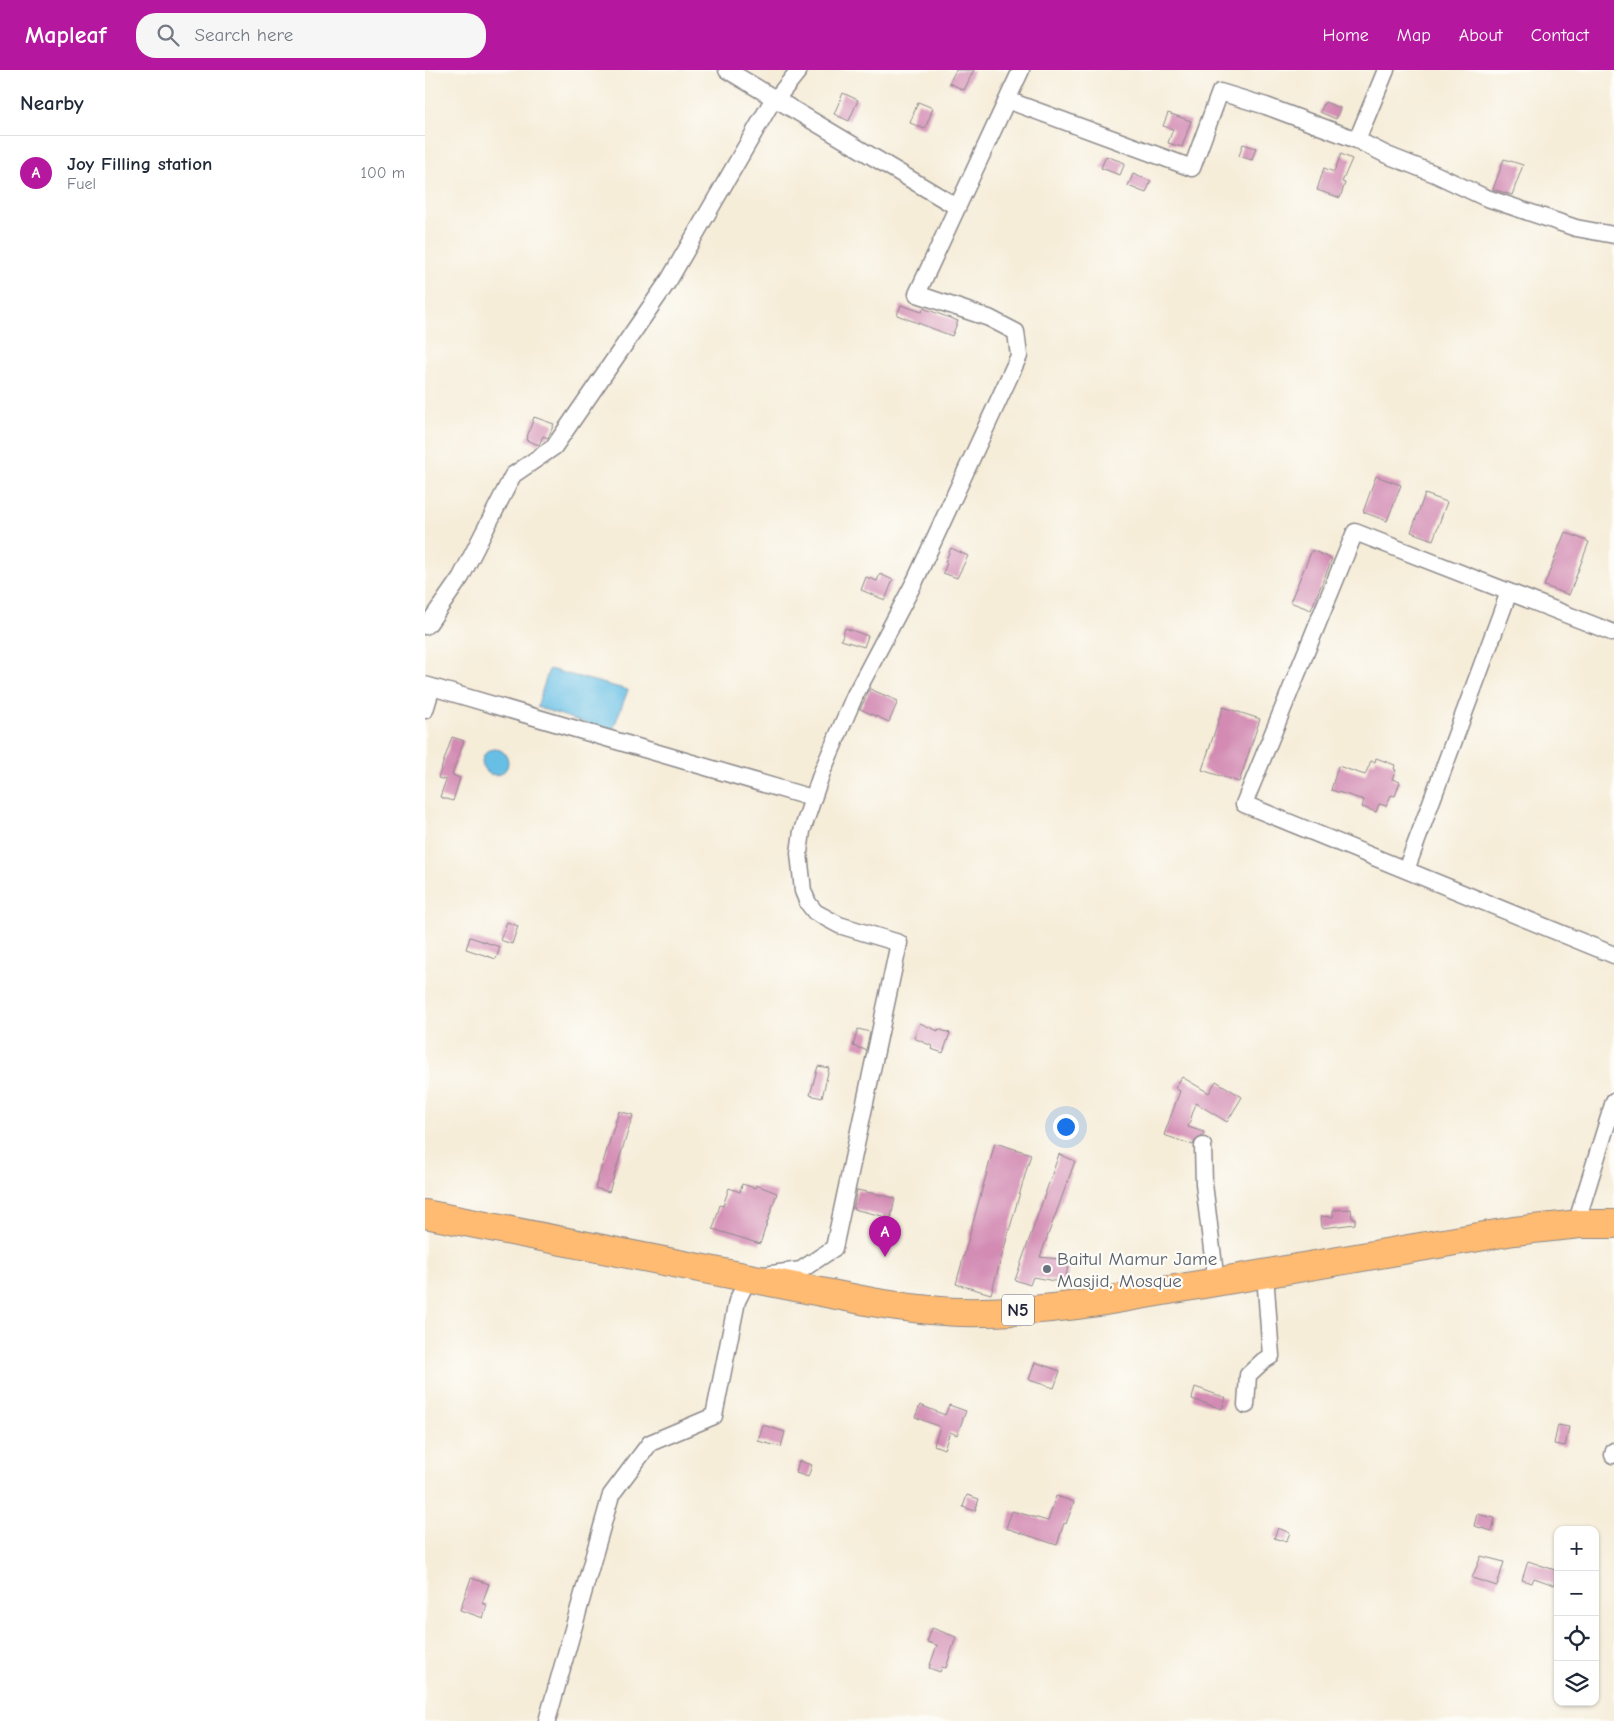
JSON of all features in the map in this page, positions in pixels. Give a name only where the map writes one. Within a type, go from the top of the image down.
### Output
[{"type":"highway","name":"N5","points":[[425,1214],[880,1304],[933,1310],[976,1312],[1066,1307],[1514,1231],[1576,1224],[1614,1224]]},
{"type":"street","points":[[727,70],[957,207]]},
{"type":"street","points":[[425,626],[429,624],[461,577],[513,475],[554,447],[669,280],[775,98],[799,70]]},
{"type":"street","points":[[547,1721],[611,1495],[650,1444],[714,1416],[737,1302],[749,1277],[801,1270],[834,1248],[899,943],[827,920],[815,912],[807,903],[803,891],[799,852],[802,831],[821,772],[855,695],[915,581],[1019,356],[1016,332],[989,318],[917,294],[1021,70]]},
{"type":"street","points":[[1357,140],[1386,70]]},
{"type":"street","points":[[1007,100],[1192,168],[1220,92],[1266,106],[1357,140],[1485,197],[1576,228],[1614,235]]},
{"type":"street","points":[[1614,633],[1355,532],[1244,804],[1614,955]]},
{"type":"street","points":[[1406,870],[1509,592]]},
{"type":"street","points":[[425,710],[428,686],[812,798]]},
{"type":"street","points":[[1576,1224],[1614,1101]]},
{"type":"street","points":[[1203,1146],[1204,1184],[1216,1282]]},
{"type":"street","points":[[1246,1405],[1248,1375],[1271,1356],[1265,1274]]},
{"type":"water","points":[[549,669],[628,690],[612,732],[537,707]]},
{"type":"water","points":[[495,749],[504,753],[508,762],[504,771],[495,775],[486,771],[482,762],[486,753]]},
{"type":"building","points":[[956,70],[974,70],[964,90],[949,83]]},
{"type":"building","points":[[843,93],[858,100],[849,121],[834,114]]},
{"type":"building","points":[[918,102],[933,108],[925,129],[910,123]]},
{"type":"building","points":[[1325,102],[1340,108],[1336,119],[1320,112]]},
{"type":"building","points":[[1168,113],[1191,121],[1182,147],[1168,143],[1173,129],[1163,126]]},
{"type":"building","points":[[1243,144],[1256,148],[1252,160],[1239,156]]},
{"type":"building","points":[[1341,154],[1352,159],[1342,182],[1345,183],[1340,198],[1317,190],[1324,168],[1334,172]]},
{"type":"building","points":[[1106,156],[1125,163],[1120,175],[1101,168]]},
{"type":"building","points":[[1504,159],[1523,165],[1512,195],[1493,189]]},
{"type":"building","points":[[1133,174],[1151,181],[1146,193],[1128,186]]},
{"type":"building","points":[[901,305],[922,312],[923,308],[958,321],[952,336],[897,315]]},
{"type":"building","points":[[534,417],[554,424],[548,438],[543,436],[539,445],[526,440]]},
{"type":"building","points":[[1376,476],[1401,485],[1387,521],[1363,512]]},
{"type":"building","points":[[1425,494],[1447,502],[1433,540],[1411,532]]},
{"type":"building","points":[[1565,532],[1589,542],[1569,595],[1544,586]]},
{"type":"building","points":[[951,548],[968,556],[957,578],[943,573]]},
{"type":"building","points":[[1312,550],[1332,559],[1311,610],[1290,602]]},
{"type":"building","points":[[880,574],[893,580],[885,600],[861,590],[866,577],[877,581]]},
{"type":"building","points":[[845,628],[868,636],[864,647],[841,640]]},
{"type":"building","points":[[870,689],[898,701],[889,722],[860,709]]},
{"type":"building","points":[[1223,707],[1260,719],[1239,782],[1202,770]]},
{"type":"building","points":[[452,737],[464,741],[452,775],[460,778],[453,801],[440,797],[446,780],[438,778]]},
{"type":"building","points":[[1376,758],[1395,765],[1394,769],[1396,770],[1392,779],[1400,782],[1395,796],[1391,795],[1386,806],[1379,804],[1376,812],[1362,807],[1364,800],[1331,790],[1338,766],[1365,775],[1371,761],[1375,762]]},
{"type":"building","points":[[507,922],[518,926],[512,944],[500,940]]},
{"type":"building","points":[[470,937],[500,947],[496,959],[466,949]]},
{"type":"building","points":[[920,1023],[938,1031],[938,1029],[950,1033],[943,1053],[931,1049],[932,1046],[914,1038]]},
{"type":"building","points":[[858,1029],[870,1032],[866,1050],[853,1046]]},
{"type":"building","points":[[818,1066],[829,1068],[822,1098],[810,1095]]},
{"type":"building","points":[[1182,1077],[1209,1093],[1216,1081],[1242,1097],[1227,1122],[1196,1103],[1188,1127],[1204,1132],[1203,1136],[1195,1141],[1193,1145],[1164,1135],[1180,1091],[1175,1088]]},
{"type":"building","points":[[619,1111],[633,1115],[609,1192],[595,1188]]},
{"type":"building","points":[[995,1143],[1031,1154],[991,1294],[956,1284]]},
{"type":"building","points":[[1059,1154],[1075,1161],[1040,1257],[1069,1260],[1065,1283],[1033,1277],[1030,1285],[1015,1280]]},
{"type":"building","points":[[742,1184],[755,1188],[756,1185],[777,1193],[760,1244],[713,1229],[720,1205],[723,1206],[729,1188],[740,1192]]},
{"type":"building","points":[[857,1190],[895,1198],[891,1218],[853,1209]]},
{"type":"building","points":[[1351,1209],[1352,1218],[1355,1218],[1355,1224],[1322,1228],[1321,1216],[1333,1217],[1333,1210]]},
{"type":"building","points":[[1035,1362],[1060,1371],[1054,1388],[1029,1380]]},
{"type":"building","points":[[1195,1387],[1226,1398],[1222,1409],[1192,1399]]},
{"type":"building","points":[[920,1405],[945,1415],[949,1405],[966,1411],[957,1435],[950,1432],[944,1449],[934,1445],[940,1427],[915,1417]]},
{"type":"building","points":[[763,1425],[785,1432],[781,1447],[758,1441]]},
{"type":"building","points":[[1558,1425],[1569,1427],[1565,1446],[1554,1444]]},
{"type":"building","points":[[799,1461],[812,1465],[808,1477],[796,1473]]},
{"type":"building","points":[[967,1495],[979,1499],[975,1511],[963,1507]]},
{"type":"building","points":[[1056,1496],[1074,1502],[1066,1524],[1064,1523],[1057,1545],[1006,1528],[1012,1511],[1048,1521]]},
{"type":"building","points":[[1477,1514],[1495,1518],[1492,1531],[1474,1526]]},
{"type":"building","points":[[1278,1528],[1290,1533],[1286,1542],[1274,1538]]},
{"type":"building","points":[[1481,1556],[1504,1562],[1497,1586],[1472,1578]]},
{"type":"building","points":[[1528,1561],[1554,1570],[1554,1585],[1534,1578],[1532,1583],[1522,1580]]},
{"type":"building","points":[[471,1578],[489,1584],[482,1603],[487,1605],[483,1618],[460,1610]]},
{"type":"building","points":[[932,1628],[956,1637],[946,1668],[942,1667],[940,1672],[929,1668],[937,1645],[927,1642]]},
{"type":"place","name":"Joy Filling station","points":[[885,1257]]},
{"type":"place","name":"Baitul Mamur Jame Masjid, Mosque","points":[[1047,1269]]}]
